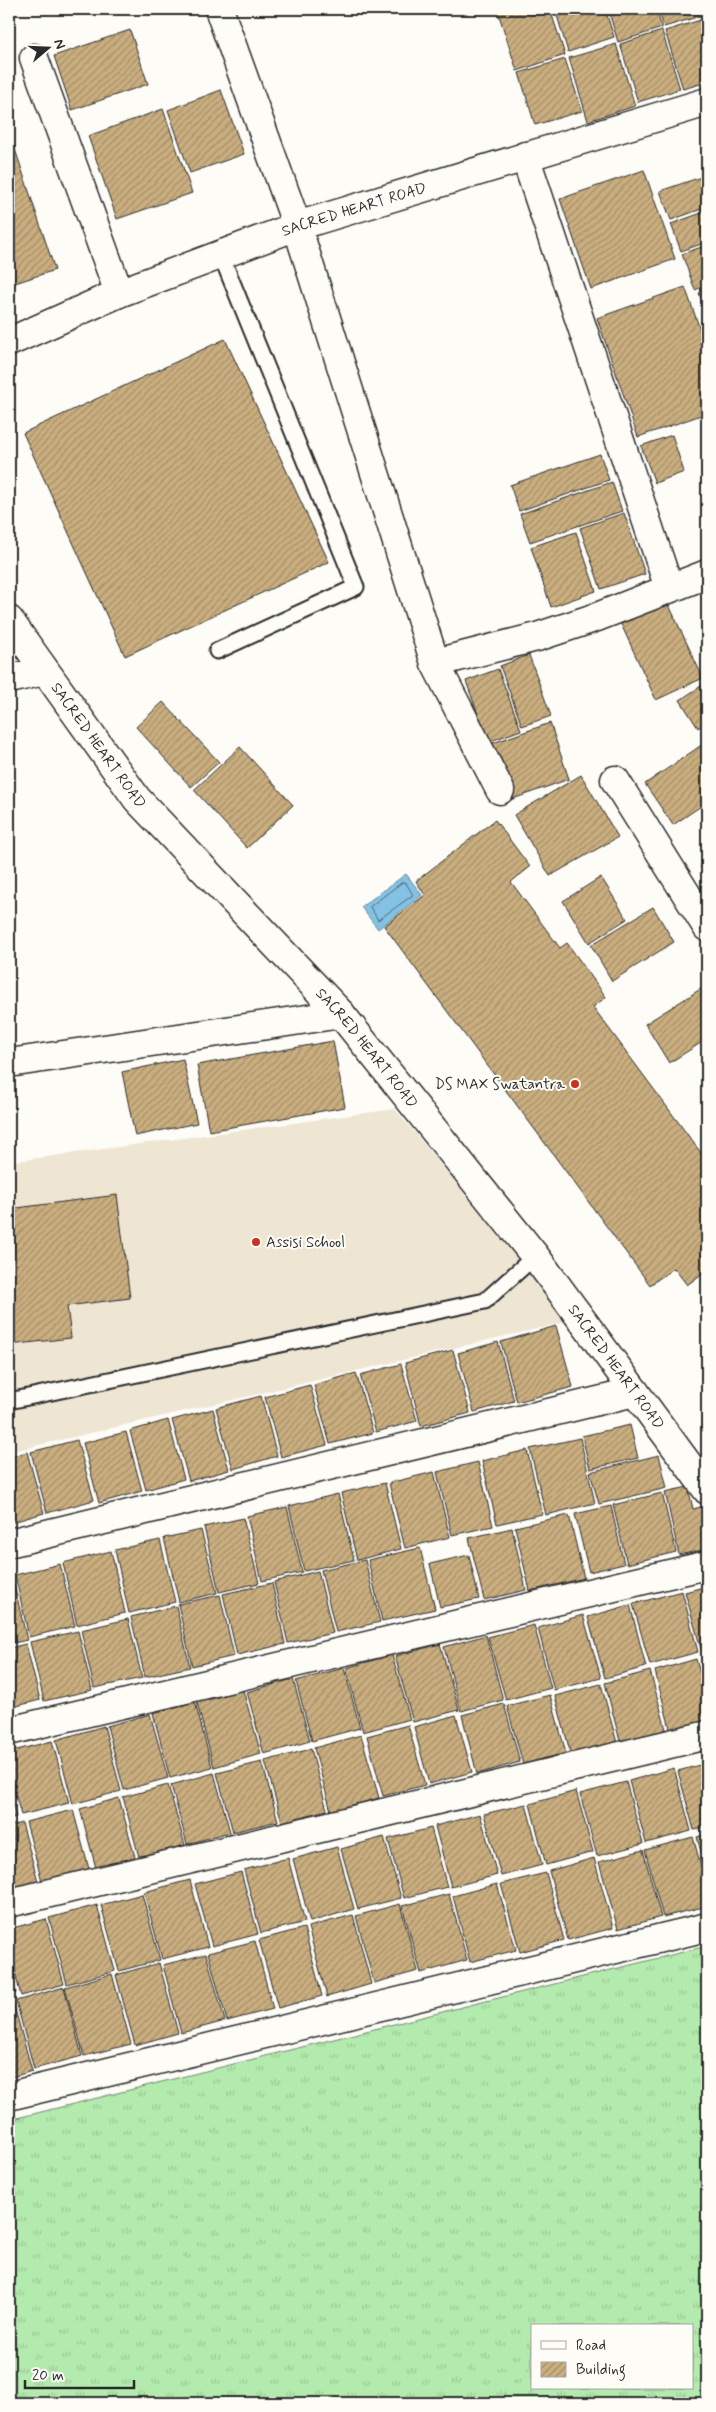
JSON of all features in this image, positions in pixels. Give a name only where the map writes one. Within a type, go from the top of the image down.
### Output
[{"type":"street","points":[[219,9],[297,226],[435,664],[500,790]]},
{"type":"street","points":[[34,58],[119,293]]},
{"type":"street","name":"SACRED HEART ROAD","points":[[9,342],[119,293],[297,226],[707,102]]},
{"type":"street","points":[[525,156],[670,588]]},
{"type":"street","points":[[435,664],[537,636],[597,617],[707,574]]},
{"type":"street","name":"SACRED HEART ROAD","points":[[9,620],[137,799],[341,1014],[535,1256],[707,1490]]},
{"type":"street","points":[[9,679],[44,671]]},
{"type":"street","points":[[615,780],[707,926]]},
{"type":"street","points":[[9,1063],[341,1014]]},
{"type":"street","points":[[9,1543],[635,1392]]},
{"type":"street","points":[[9,1731],[707,1565]]},
{"type":"street","points":[[9,1903],[707,1735]]},
{"type":"street","points":[[9,2096],[707,1927]]},
{"type":"lane","points":[[217,650],[356,587],[221,255]]},
{"type":"lane","points":[[9,1401],[486,1301],[535,1256]]},
{"type":"shaded area","name":"Assisi School","points":[[395,1109],[570,1321],[9,1452],[9,1162]]},
{"type":"green space","points":[[707,1946],[707,2400],[692,2403],[9,2403],[9,2120]]},
{"type":"water","points":[[406,874],[422,895],[378,929],[361,907]]},
{"type":"building","points":[[497,9],[550,9],[565,55],[517,71]]},
{"type":"building","points":[[555,9],[605,9],[614,37],[568,52]]},
{"type":"building","points":[[608,9],[656,9],[662,28],[618,42]]},
{"type":"building","points":[[658,9],[707,9],[707,14],[664,27]]},
{"type":"building","points":[[707,18],[707,82],[683,89],[665,31]]},
{"type":"building","points":[[130,30],[148,84],[72,110],[54,56]]},
{"type":"building","points":[[662,31],[680,89],[638,102],[620,44]]},
{"type":"building","points":[[616,44],[635,106],[588,121],[569,58]]},
{"type":"building","points":[[565,59],[582,111],[535,125],[519,73]]},
{"type":"building","points":[[221,90],[244,154],[190,173],[168,110]]},
{"type":"building","points":[[163,109],[192,193],[117,219],[88,136]]},
{"type":"building","points":[[9,131],[55,270],[9,285]]},
{"type":"building","points":[[644,170],[675,259],[591,289],[560,199]]},
{"type":"building","points":[[707,175],[707,207],[671,220],[660,191]]},
{"type":"building","points":[[707,211],[707,242],[681,251],[671,224]]},
{"type":"building","points":[[707,245],[707,285],[695,290],[682,254]]},
{"type":"building","points":[[685,287],[707,349],[707,413],[638,437],[597,318]]},
{"type":"building","points":[[707,290],[707,315],[699,293]]},
{"type":"building","points":[[225,339],[329,562],[125,656],[23,433]]},
{"type":"building","points":[[672,435],[684,472],[655,483],[641,446]]},
{"type":"building","points":[[600,454],[609,480],[519,511],[510,485]]},
{"type":"building","points":[[612,482],[622,511],[530,542],[520,514]]},
{"type":"building","points":[[624,513],[645,574],[601,589],[580,528]]},
{"type":"building","points":[[576,532],[596,591],[551,607],[531,547]]},
{"type":"building","points":[[668,603],[703,678],[656,700],[621,624]]},
{"type":"building","points":[[529,655],[551,716],[522,726],[500,666]]},
{"type":"building","points":[[498,669],[521,730],[488,742],[466,681]]},
{"type":"building","points":[[707,682],[707,722],[698,728],[680,700]]},
{"type":"building","points":[[163,702],[219,762],[191,787],[136,727]]},
{"type":"building","points":[[550,723],[569,779],[510,800],[490,744]]},
{"type":"building","points":[[703,744],[707,750],[707,802],[673,825],[645,784]]},
{"type":"building","points":[[240,747],[293,805],[247,848],[194,790]]},
{"type":"building","points":[[581,775],[618,837],[550,876],[514,815]]},
{"type":"building","name":"DS MAX Swatantra","points":[[495,820],[530,867],[511,882],[560,948],[567,943],[606,997],[593,1007],[707,1161],[707,1270],[687,1285],[674,1268],[650,1285],[384,926],[425,895],[416,881]]},
{"type":"building","points":[[707,862],[707,877],[700,867]]},
{"type":"building","points":[[601,877],[627,919],[589,943],[563,901]]},
{"type":"building","points":[[653,907],[674,942],[612,981],[591,945]]},
{"type":"building","points":[[707,985],[707,1039],[669,1063],[645,1024]]},
{"type":"building","points":[[333,1041],[345,1107],[209,1131],[197,1065]]},
{"type":"building","points":[[183,1059],[197,1123],[135,1136],[122,1072]]},
{"type":"building","points":[[117,1195],[130,1298],[67,1306],[71,1338],[9,1345],[9,1209]]},
{"type":"building","points":[[556,1326],[573,1387],[517,1402],[501,1342]]},
{"type":"building","points":[[498,1342],[514,1401],[474,1412],[458,1353]]},
{"type":"building","points":[[453,1350],[470,1413],[421,1426],[405,1363]]},
{"type":"building","points":[[401,1364],[417,1421],[376,1432],[360,1375]]},
{"type":"building","points":[[356,1373],[373,1433],[330,1444],[314,1385]]},
{"type":"building","points":[[310,1385],[327,1445],[281,1457],[265,1397]]},
{"type":"building","points":[[261,1396],[277,1456],[233,1469],[216,1408]]},
{"type":"building","points":[[213,1409],[229,1470],[189,1481],[172,1420]]},
{"type":"building","points":[[168,1420],[184,1479],[146,1490],[130,1431]]},
{"type":"building","points":[[630,1425],[638,1458],[590,1469],[582,1436]]},
{"type":"building","points":[[126,1432],[142,1491],[99,1503],[83,1443]]},
{"type":"building","points":[[580,1438],[595,1503],[546,1515],[530,1449]]},
{"type":"building","points":[[77,1440],[94,1500],[47,1513],[31,1452]]},
{"type":"building","points":[[527,1450],[542,1514],[497,1524],[482,1461]]},
{"type":"building","points":[[27,1452],[44,1513],[9,1523],[9,1457]]},
{"type":"building","points":[[659,1455],[667,1488],[599,1504],[590,1472]]},
{"type":"building","points":[[478,1462],[493,1526],[452,1535],[437,1472]]},
{"type":"building","points":[[434,1472],[450,1537],[405,1548],[389,1483]]},
{"type":"building","points":[[385,1483],[401,1549],[357,1560],[341,1493]]},
{"type":"building","points":[[688,1487],[693,1509],[701,1507],[704,1520],[707,1519],[707,1549],[679,1555],[665,1492]]},
{"type":"building","points":[[662,1493],[676,1552],[627,1564],[613,1505]]},
{"type":"building","points":[[338,1494],[354,1560],[304,1571],[289,1506]]},
{"type":"building","points":[[611,1506],[624,1564],[589,1572],[575,1514]]},
{"type":"building","points":[[287,1507],[302,1572],[262,1581],[247,1516]]},
{"type":"building","points":[[569,1515],[584,1578],[530,1591],[515,1527]]},
{"type":"building","points":[[243,1518],[259,1583],[219,1592],[204,1527]]},
{"type":"building","points":[[512,1528],[526,1590],[484,1600],[469,1538]]},
{"type":"building","points":[[201,1530],[217,1593],[179,1602],[164,1538]]},
{"type":"building","points":[[160,1540],[175,1602],[129,1613],[115,1550]]},
{"type":"building","points":[[420,1548],[435,1609],[382,1621],[368,1560]]},
{"type":"building","points":[[111,1551],[125,1613],[77,1625],[63,1563]]},
{"type":"building","points":[[469,1555],[479,1599],[440,1607],[430,1564]]},
{"type":"building","points":[[365,1560],[380,1622],[336,1632],[321,1570]]},
{"type":"building","points":[[60,1564],[75,1626],[29,1637],[15,1575]]},
{"type":"building","points":[[318,1571],[333,1633],[288,1643],[274,1582]]},
{"type":"building","points":[[9,1576],[12,1576],[27,1640],[9,1644]]},
{"type":"building","points":[[272,1583],[285,1644],[237,1655],[223,1594]]},
{"type":"building","points":[[707,1586],[707,1655],[703,1656],[685,1592]]},
{"type":"building","points":[[682,1591],[698,1652],[650,1665],[633,1604]]},
{"type":"building","points":[[220,1595],[234,1656],[192,1666],[178,1604]]},
{"type":"building","points":[[630,1605],[646,1667],[605,1678],[588,1617]]},
{"type":"building","points":[[176,1606],[190,1667],[145,1677],[131,1617]]},
{"type":"building","points":[[583,1615],[601,1678],[554,1690],[538,1628]]},
{"type":"building","points":[[128,1619],[142,1678],[94,1688],[81,1630]]},
{"type":"building","points":[[534,1625],[551,1688],[506,1700],[488,1637]]},
{"type":"building","points":[[78,1631],[92,1690],[44,1701],[30,1642]]},
{"type":"building","points":[[486,1635],[503,1700],[461,1711],[444,1647]]},
{"type":"building","points":[[26,1644],[40,1700],[9,1708],[9,1648]]},
{"type":"building","points":[[440,1644],[459,1710],[413,1722],[395,1656]]},
{"type":"building","points":[[392,1655],[410,1719],[363,1732],[346,1668]]},
{"type":"building","points":[[707,1658],[707,1678],[702,1660]]},
{"type":"building","points":[[696,1659],[707,1699],[707,1722],[671,1732],[655,1671]]},
{"type":"building","points":[[344,1668],[360,1728],[312,1741],[296,1681]]},
{"type":"building","points":[[650,1671],[667,1733],[621,1745],[605,1683]]},
{"type":"building","points":[[293,1679],[310,1741],[264,1754],[247,1692]]},
{"type":"building","points":[[601,1684],[617,1743],[571,1755],[555,1696]]},
{"type":"building","points":[[243,1690],[261,1754],[214,1767],[197,1703]]},
{"type":"building","points":[[550,1695],[566,1753],[523,1764],[507,1706]]},
{"type":"building","points":[[195,1702],[212,1767],[170,1778],[153,1713]]},
{"type":"building","points":[[504,1704],[520,1762],[477,1774],[462,1715]]},
{"type":"building","points":[[150,1714],[168,1778],[124,1790],[107,1726]]},
{"type":"building","points":[[456,1715],[472,1772],[429,1784],[414,1727]]},
{"type":"building","points":[[408,1725],[425,1785],[383,1796],[367,1736]]},
{"type":"building","points":[[104,1726],[121,1791],[73,1804],[56,1740]]},
{"type":"building","points":[[361,1735],[379,1798],[331,1811],[314,1748]]},
{"type":"building","points":[[52,1741],[69,1803],[21,1815],[9,1771],[9,1752]]},
{"type":"building","points":[[311,1749],[327,1810],[282,1822],[265,1761]]},
{"type":"building","points":[[262,1762],[278,1821],[233,1832],[217,1773]]},
{"type":"building","points":[[707,1763],[707,1827],[694,1830],[678,1771]]},
{"type":"building","points":[[674,1768],[691,1831],[646,1843],[629,1781]]},
{"type":"building","points":[[214,1773],[230,1832],[187,1844],[171,1785]]},
{"type":"building","points":[[626,1782],[643,1844],[597,1856],[580,1794]]},
{"type":"building","points":[[168,1785],[185,1845],[139,1857],[123,1797]]},
{"type":"building","points":[[9,1791],[16,1817],[9,1819]]},
{"type":"building","points":[[576,1791],[593,1852],[546,1865],[530,1804]]},
{"type":"building","points":[[119,1798],[135,1857],[96,1868],[80,1809]]},
{"type":"building","points":[[526,1804],[542,1865],[501,1876],[484,1814]]},
{"type":"building","points":[[73,1810],[89,1869],[42,1881],[26,1822]]},
{"type":"building","points":[[480,1814],[497,1875],[451,1887],[435,1826]]},
{"type":"building","points":[[22,1823],[38,1881],[9,1889],[9,1826]]},
{"type":"building","points":[[431,1828],[447,1887],[404,1898],[388,1839]]},
{"type":"building","points":[[707,1834],[707,1874],[697,1837]]},
{"type":"building","points":[[384,1837],[401,1898],[358,1909],[341,1849]]},
{"type":"building","points":[[693,1837],[707,1888],[707,1906],[663,1917],[645,1850]]},
{"type":"building","points":[[337,1847],[354,1909],[310,1922],[293,1859]]},
{"type":"building","points":[[643,1850],[661,1917],[618,1929],[599,1862]]},
{"type":"building","points":[[288,1858],[305,1922],[261,1933],[244,1870]]},
{"type":"building","points":[[594,1858],[613,1928],[568,1940],[549,1871]]},
{"type":"building","points":[[241,1872],[258,1934],[212,1946],[195,1884]]},
{"type":"building","points":[[546,1873],[564,1940],[520,1952],[501,1884]]},
{"type":"building","points":[[190,1880],[208,1947],[162,1959],[144,1892]]},
{"type":"building","points":[[497,1884],[516,1950],[470,1962],[453,1896]]},
{"type":"building","points":[[142,1894],[160,1960],[119,1971],[101,1905]]},
{"type":"building","points":[[449,1894],[467,1960],[421,1973],[402,1906]]},
{"type":"building","points":[[400,1904],[418,1971],[374,1983],[356,1916]]},
{"type":"building","points":[[97,1905],[115,1971],[67,1984],[49,1918]]},
{"type":"building","points":[[353,1915],[371,1984],[327,1997],[308,1927]]},
{"type":"building","points":[[46,1919],[64,1984],[21,1996],[9,1950],[9,1929]]},
{"type":"building","points":[[304,1928],[322,1996],[278,2008],[259,1940]]},
{"type":"building","points":[[255,1941],[273,2009],[227,2021],[208,1953]]},
{"type":"building","points":[[206,1954],[225,2021],[181,2033],[163,1965]]},
{"type":"building","points":[[159,1963],[178,2033],[135,2045],[116,1975]]},
{"type":"building","points":[[9,1965],[16,1993],[9,1995]]},
{"type":"building","points":[[112,1974],[131,2044],[84,2056],[65,1987]]},
{"type":"building","points":[[64,1987],[82,2056],[34,2069],[16,2001]]},
{"type":"building","points":[[13,2002],[32,2071],[9,2078],[9,2003]]},
{"type":"place","name":"DS MAX Swatantra","points":[[575,1084]]},
{"type":"place","name":"Assisi School","points":[[256,1242]]}]
